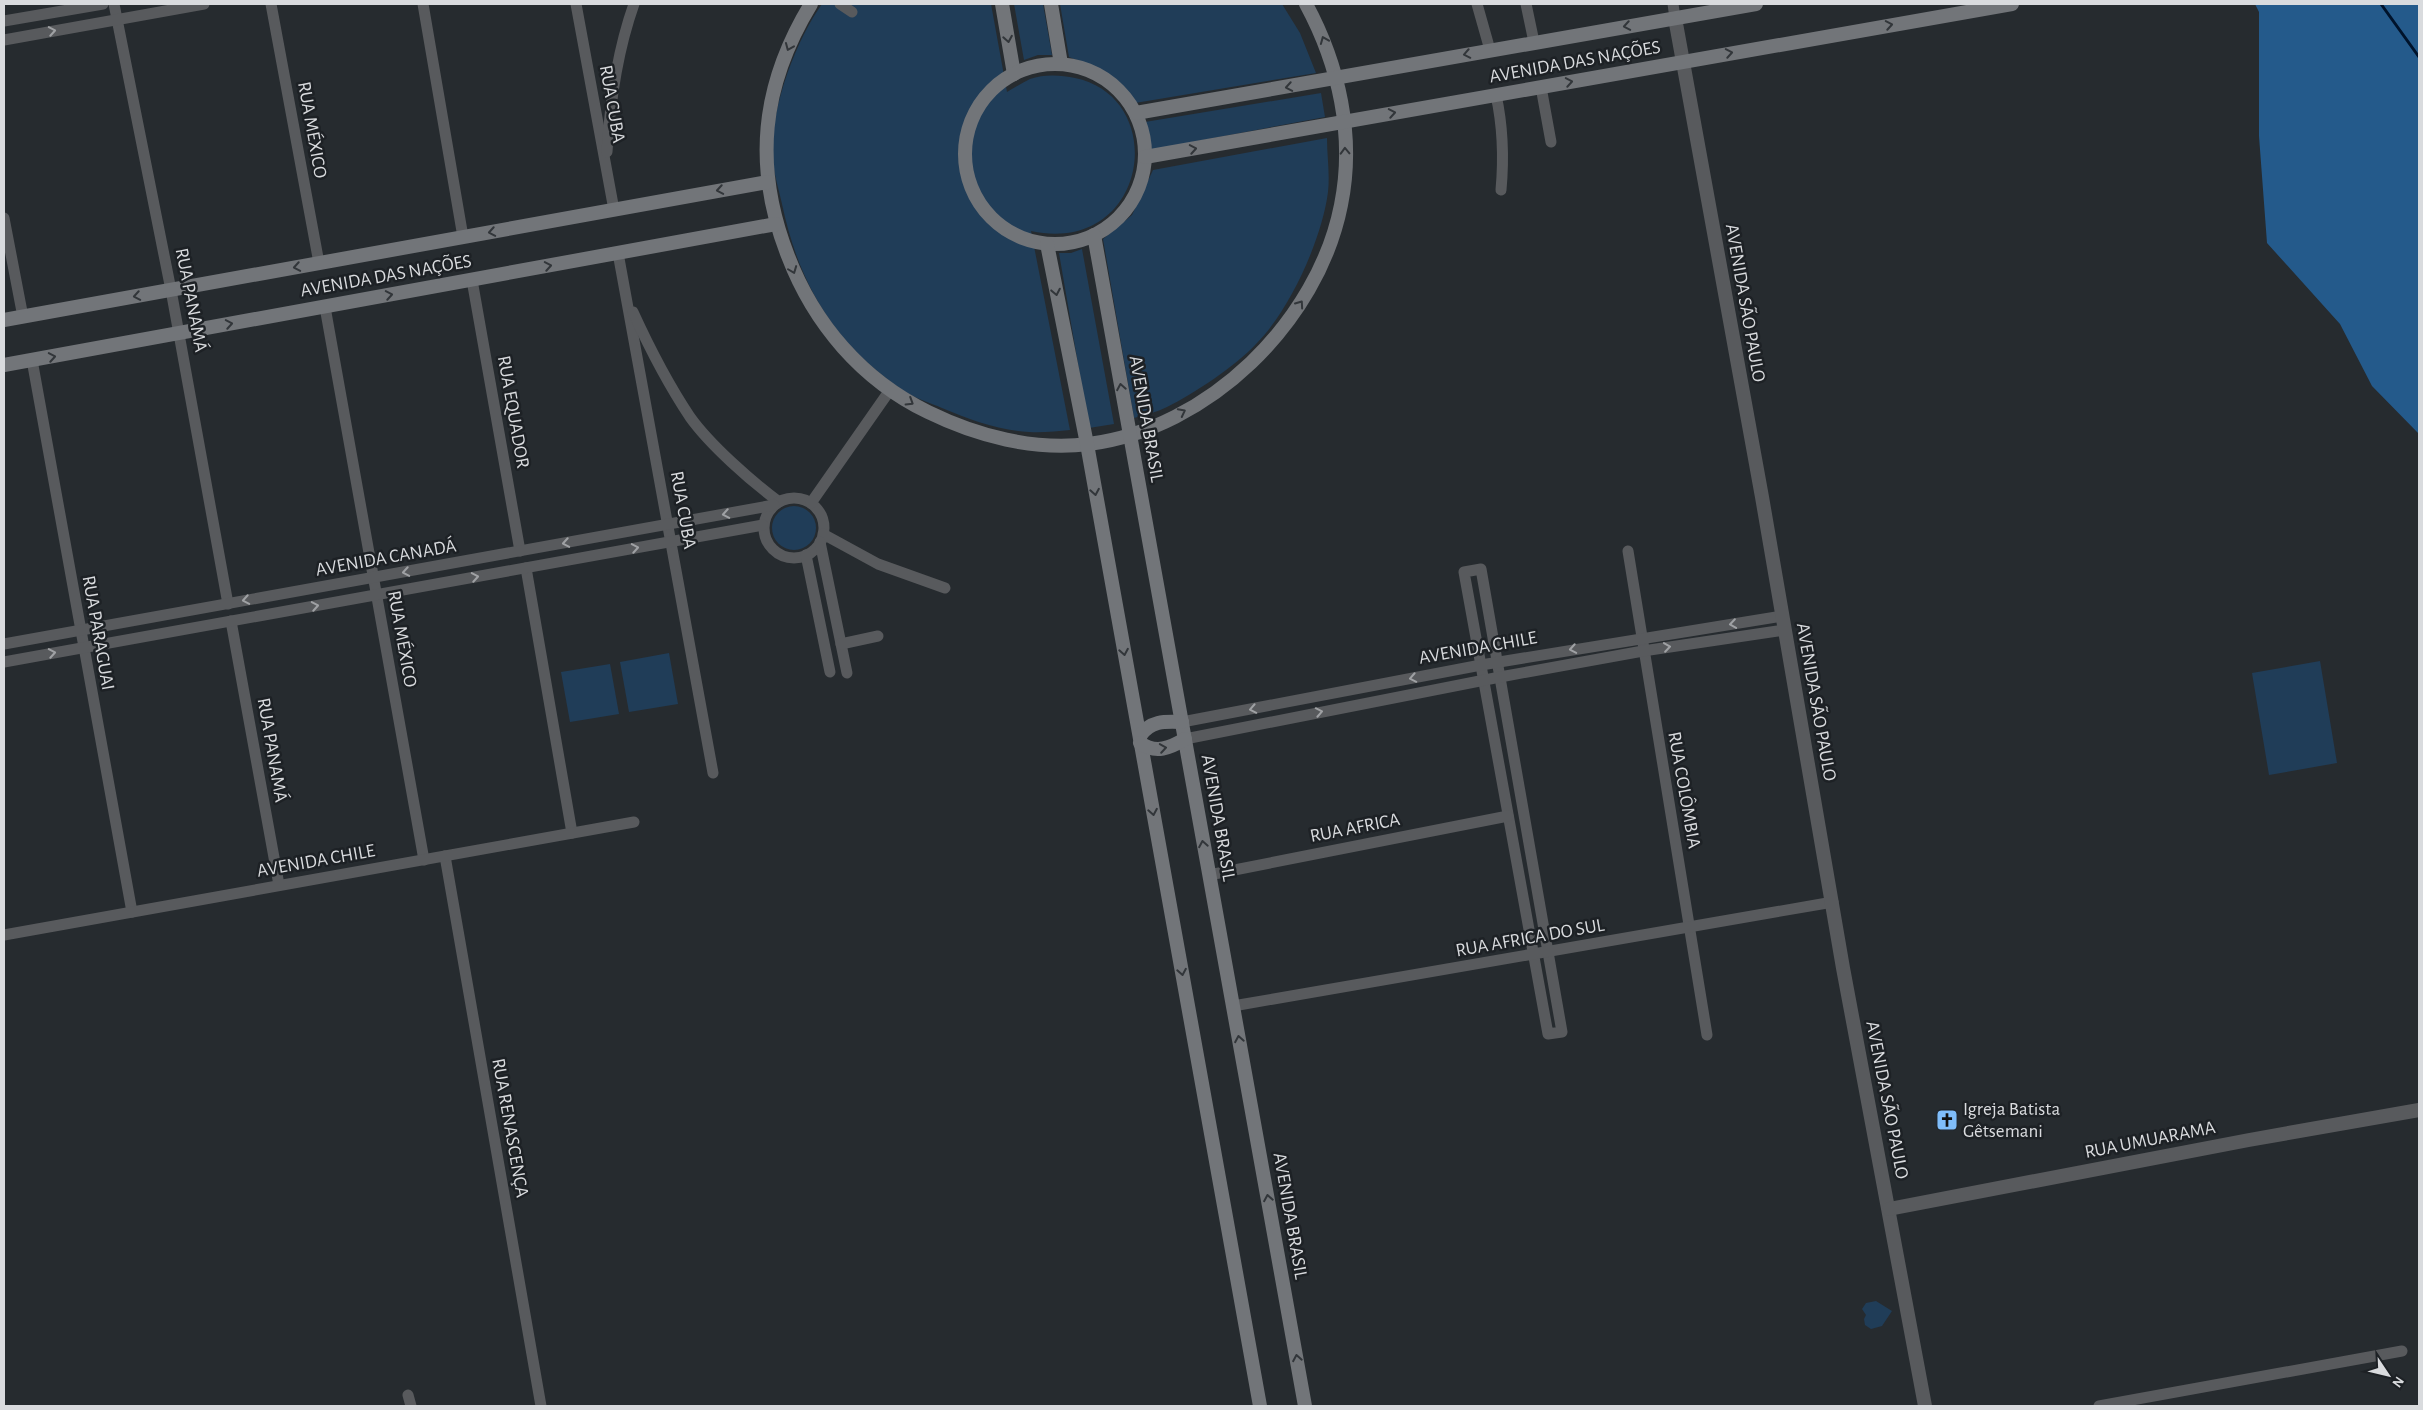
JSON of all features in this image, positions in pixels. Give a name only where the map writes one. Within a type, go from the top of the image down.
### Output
[{"type":"main road","points":[[811,4],[800,23],[779,71],[769,111],[766,145],[768,182],[776,224],[798,282],[822,323],[865,370],[890,390],[918,407],[958,427],[994,437],[1056,445],[1087,444],[1130,435],[1202,402],[1241,375],[1268,346],[1304,300],[1332,241],[1342,205],[1346,172],[1344,122],[1337,79],[1323,36],[1306,4]]},
{"type":"main road","points":[[1002,4],[1014,74]]},
{"type":"main road","points":[[1051,4],[1061,64]]},
{"type":"main road","name":"AVENIDA DAS NAÇÕES","points":[[1136,113],[1337,79],[1534,42],[1674,11],[1756,4]]},
{"type":"main road","name":"AVENIDA DAS NAÇÕES","points":[[1145,157],[2012,4]]},
{"type":"main road","points":[[1061,64],[1092,71],[1117,88],[1136,113],[1142,131],[1145,157],[1138,190],[1127,208],[1112,224],[1094,235],[1071,243],[1047,244],[1021,238],[1004,229],[989,216],[974,195],[966,170],[966,141],[974,114],[991,91],[1014,74],[1037,66],[1061,64]]},
{"type":"main road","name":"AVENIDA DAS NAÇÕES","points":[[4,320],[768,182]]},
{"type":"main road","name":"AVENIDA DAS NAÇÕES","points":[[4,365],[776,224]]},
{"type":"main road","name":"AVENIDA BRASIL","points":[[1094,235],[1305,1406]]},
{"type":"main road","points":[[1047,244],[1087,444],[1260,1406]]},
{"type":"main road","points":[[1140,739],[1152,724],[1168,721],[1182,722]]},
{"type":"main road","points":[[1140,739],[1156,749],[1175,745],[1185,739]]},
{"type":"street","points":[[4,22],[103,4]]},
{"type":"street","name":"RUA PANAMÁ","points":[[114,4],[171,290],[228,604]]},
{"type":"street","points":[[4,40],[204,4]]},
{"type":"street","name":"RUA MÉXICO","points":[[271,4],[319,263]]},
{"type":"street","points":[[423,4],[463,237]]},
{"type":"street","name":"RUA CUBA","points":[[576,4],[614,210]]},
{"type":"street","points":[[606,168],[610,108],[618,61],[634,4]]},
{"type":"street","points":[[840,4],[852,12]]},
{"type":"street","points":[[1477,4],[1490,50]]},
{"type":"street","points":[[1526,4],[1534,42]]},
{"type":"street","name":"AVENIDA SÃO PAULO","points":[[1674,11],[1834,902],[1843,968],[1924,1406]]},
{"type":"street","points":[[1541,87],[1551,142]]},
{"type":"street","points":[[1496,95],[1502,122],[1504,152],[1501,190]]},
{"type":"street","points":[[4,218],[24,317]]},
{"type":"street","name":"RUA CUBA","points":[[618,253],[713,773]]},
{"type":"street","name":"RUA EQUADOR","points":[[472,280],[520,551]]},
{"type":"street","points":[[626,296],[647,342],[691,418],[776,504]]},
{"type":"street","name":"RUA MÉXICO","points":[[325,307],[424,860]]},
{"type":"street","name":"RUA PARAGUAI","points":[[32,360],[132,912]]},
{"type":"street","points":[[811,503],[890,390]]},
{"type":"street","points":[[822,538],[818,547],[806,555],[789,558],[772,550],[764,534],[763,525],[766,516],[776,504],[793,498],[811,503],[822,517],[822,538],[847,673]]},
{"type":"street","name":"AVENIDA CANADÁ","points":[[4,644],[776,504]]},
{"type":"street","name":"AVENIDA CANADÁ","points":[[4,662],[763,525]]},
{"type":"street","points":[[822,538],[878,564],[945,588]]},
{"type":"street","name":"RUA COLÔMBIA","points":[[1628,551],[1707,1035]]},
{"type":"street","points":[[806,555],[830,672]]},
{"type":"street","points":[[526,568],[572,833]]},
{"type":"street","points":[[1481,569],[1497,662],[1562,1032],[1548,1034],[1464,572],[1481,569]]},
{"type":"street","name":"RUA PANAMÁ","points":[[231,621],[279,886]]},
{"type":"street","name":"AVENIDA CHILE","points":[[1182,722],[1497,662],[1641,637],[1783,623]]},
{"type":"street","name":"AVENIDA CHILE","points":[[1185,739],[1783,623]]},
{"type":"street","points":[[841,644],[878,636]]},
{"type":"street","name":"RUA AFRICA","points":[[1209,875],[1508,816]]},
{"type":"street","name":"AVENIDA CHILE","points":[[4,935],[634,822]]},
{"type":"street","name":"RUA RENASCENÇA","points":[[444,856],[541,1406]]},
{"type":"street","name":"RUA AFRICA DO SUL","points":[[1233,1006],[1834,902]]},
{"type":"street","name":"RUA UMUARAMA","points":[[1889,1209],[2249,1140],[2419,1110]]},
{"type":"street","points":[[2099,1406],[2402,1351]]},
{"type":"shaded area","points":[[822,4],[991,4],[1007,92],[1035,77],[1070,77],[1105,91],[1125,114],[1134,142],[1133,171],[1122,199],[1101,220],[1070,232],[1031,231],[1070,430],[1034,432],[996,427],[913,396],[880,373],[858,354],[824,311],[810,287],[789,233],[773,164],[772,145],[774,124],[785,80],[802,38]]},
{"type":"shaded area","points":[[1014,4],[1043,4],[1052,55],[1038,55],[1024,60]]},
{"type":"shaded area","points":[[1060,4],[1282,4],[1300,33],[1316,73],[1135,103],[1114,79],[1089,65],[1069,57]]},
{"type":"shaded area","points":[[2255,4],[2419,4],[2419,434],[2372,386],[2340,324],[2267,243],[2259,136],[2259,12]]},
{"type":"shaded area","points":[[1321,93],[1325,117],[1150,150],[1149,134],[1145,122]]},
{"type":"shaded area","points":[[1327,138],[1329,185],[1325,211],[1312,252],[1281,313],[1269,330],[1248,352],[1214,379],[1167,407],[1134,418],[1103,239],[1132,215],[1153,170]]},
{"type":"shaded area","points":[[1082,249],[1114,424],[1089,428],[1059,253],[1071,253]]},
{"type":"shaded area","points":[[794,506],[806,510],[812,516],[816,528],[812,540],[806,546],[794,550],[782,546],[776,540],[772,528],[776,516],[782,510]]},
{"type":"shaded area","points":[[669,653],[678,704],[629,712],[620,662]]},
{"type":"shaded area","points":[[2320,661],[2337,763],[2269,775],[2252,673]]},
{"type":"shaded area","points":[[610,664],[619,714],[570,722],[561,672]]},
{"type":"shaded area","points":[[1876,1301],[1892,1311],[1882,1326],[1871,1329],[1865,1325],[1864,1319],[1866,1315],[1862,1309],[1866,1303]]},
{"type":"waterway","points":[[2381,4],[2419,57]]},
{"type":"place","name":"Igreja Batista Gêtsemani","points":[[1947,1120]]}]
